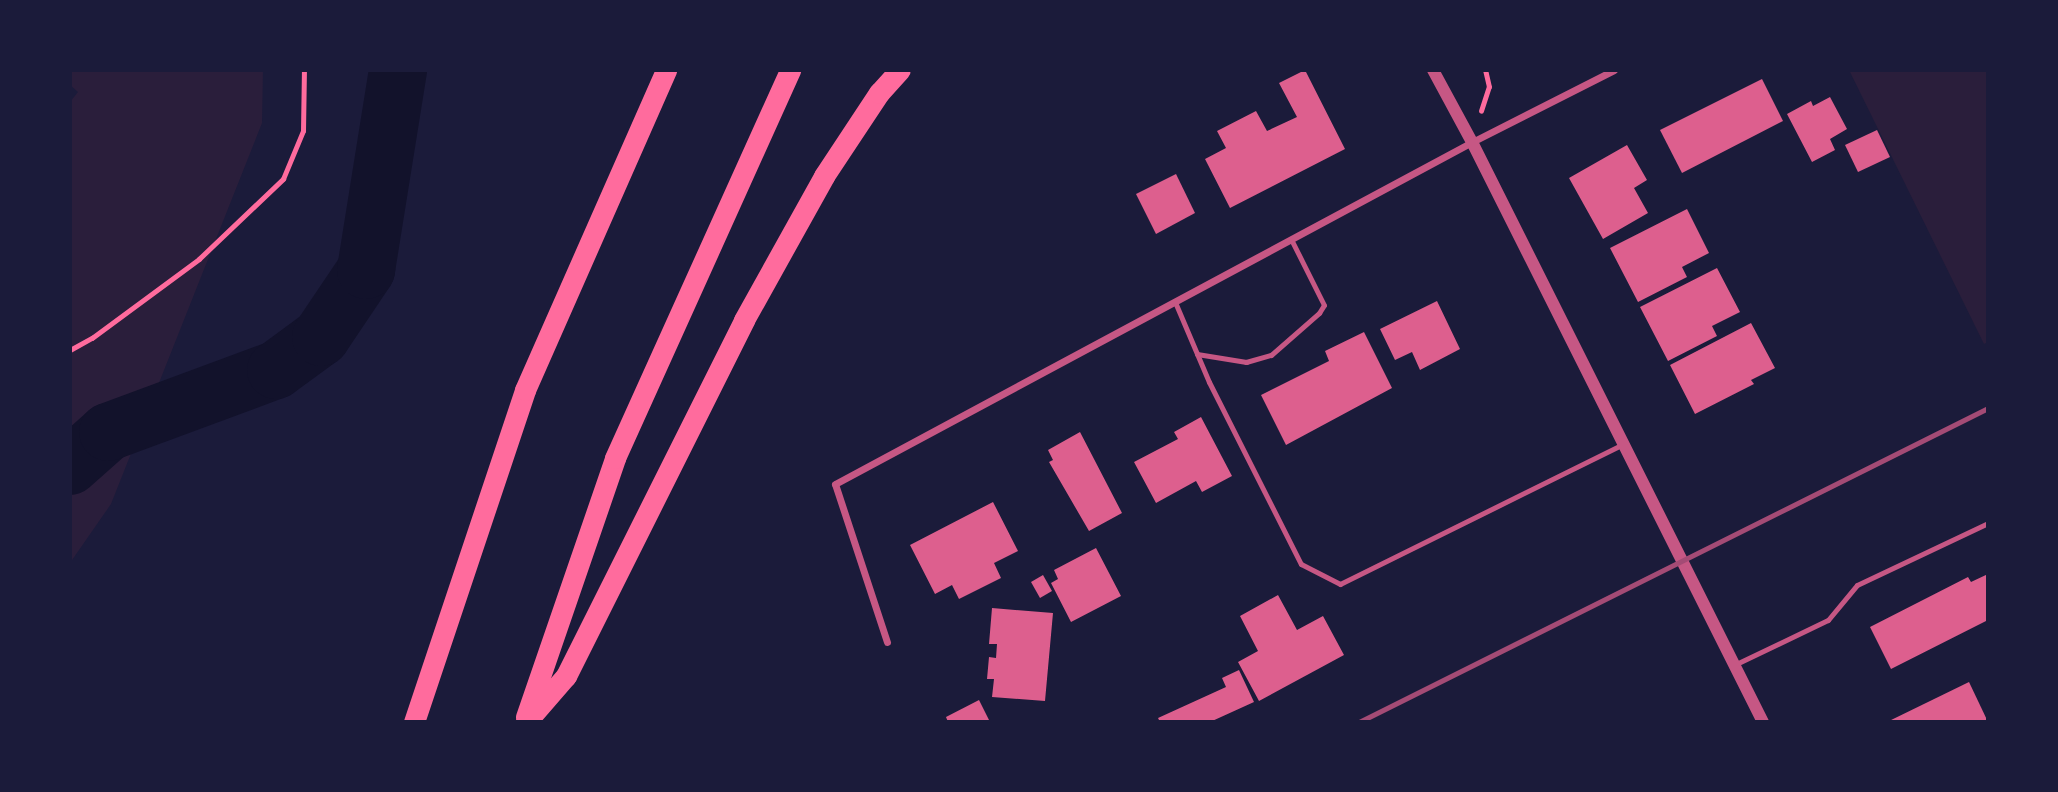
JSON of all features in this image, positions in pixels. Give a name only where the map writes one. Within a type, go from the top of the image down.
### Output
[{"type":"highway","points":[[414,722],[525,390],[666,70]]},
{"type":"highway","points":[[525,722],[615,458],[790,70]]},
{"type":"highway","points":[[525,722],[566,677],[744,320],[824,176],[879,93],[900,70]]},
{"type":"street","points":[[1433,70],[1472,142],[1763,722]]},
{"type":"street","points":[[887,642],[835,484],[1472,142],[1614,70]]},
{"type":"lane","points":[[1197,354],[1246,362],[1271,355],[1319,313],[1324,305],[1291,239]]},
{"type":"lane","points":[[1175,302],[1197,354],[1301,564],[1340,584],[1623,444]]},
{"type":"lane","points":[[1734,665],[1828,620],[1857,585],[1988,523]]},
{"type":"path","points":[[70,350],[92,338],[199,259],[283,179],[303,131],[304,70]]},
{"type":"path","points":[[1472,142],[1489,87],[1485,70]]},
{"type":"shaded area","points":[[70,70],[263,70],[262,123],[111,504],[70,563],[70,102],[78,92],[70,85]]},
{"type":"shaded area","points":[[1849,70],[1988,70],[1988,342],[1984,344]]},
{"type":"building","points":[[1305,70],[1345,149],[1230,208],[1205,159],[1226,148],[1217,131],[1256,111],[1267,131],[1297,117],[1279,83]]},
{"type":"building","points":[[1762,79],[1783,121],[1682,173],[1660,130]]},
{"type":"building","points":[[1830,97],[1847,129],[1830,139],[1835,150],[1812,162],[1787,114],[1811,101],[1813,106]]},
{"type":"building","points":[[1877,130],[1890,157],[1858,172],[1845,145]]},
{"type":"building","points":[[1627,145],[1647,180],[1634,188],[1648,213],[1603,239],[1569,178]]},
{"type":"building","points":[[1176,174],[1195,213],[1156,234],[1136,194]]},
{"type":"building","points":[[1687,209],[1709,253],[1682,267],[1687,277],[1638,302],[1610,248]]},
{"type":"building","points":[[1717,268],[1740,312],[1712,326],[1717,336],[1668,361],[1640,307]]},
{"type":"building","points":[[1437,301],[1460,349],[1420,370],[1412,352],[1395,360],[1380,329]]},
{"type":"building","points":[[1751,323],[1775,368],[1751,380],[1754,384],[1695,414],[1670,365]]},
{"type":"building","points":[[1364,332],[1392,388],[1286,445],[1261,395],[1329,361],[1325,351]]},
{"type":"building","points":[[1201,417],[1232,476],[1202,492],[1196,481],[1156,503],[1134,462],[1178,439],[1174,432]]},
{"type":"building","points":[[1080,432],[1122,513],[1089,531],[1049,462],[1053,460],[1048,450]]},
{"type":"building","points":[[993,502],[1018,551],[994,563],[1001,578],[959,599],[952,585],[935,594],[910,545]]},
{"type":"building","points":[[1096,548],[1121,596],[1071,622],[1051,583],[1058,579],[1054,570]]},
{"type":"building","points":[[1988,574],[1988,620],[1891,669],[1870,627],[1968,577],[1971,582]]},
{"type":"building","points":[[1043,575],[1052,591],[1040,598],[1031,582]]},
{"type":"building","points":[[1278,595],[1297,630],[1323,616],[1344,655],[1259,701],[1238,662],[1258,651],[1240,616]]},
{"type":"building","points":[[992,608],[1053,613],[1045,701],[992,697],[994,679],[987,679],[989,657],[996,658],[997,644],[989,644]]},
{"type":"building","points":[[1239,670],[1254,702],[1210,722],[1160,722],[1158,718],[1226,687],[1222,678]]},
{"type":"building","points":[[1969,682],[1988,722],[1887,722]]},
{"type":"building","points":[[979,700],[990,722],[948,722],[946,717]]},
{"type":"waterway","points":[[70,466],[108,432],[276,370],[321,337],[366,270],[398,70]]},
{"type":"railway","points":[[1359,722],[1988,408]]}]
